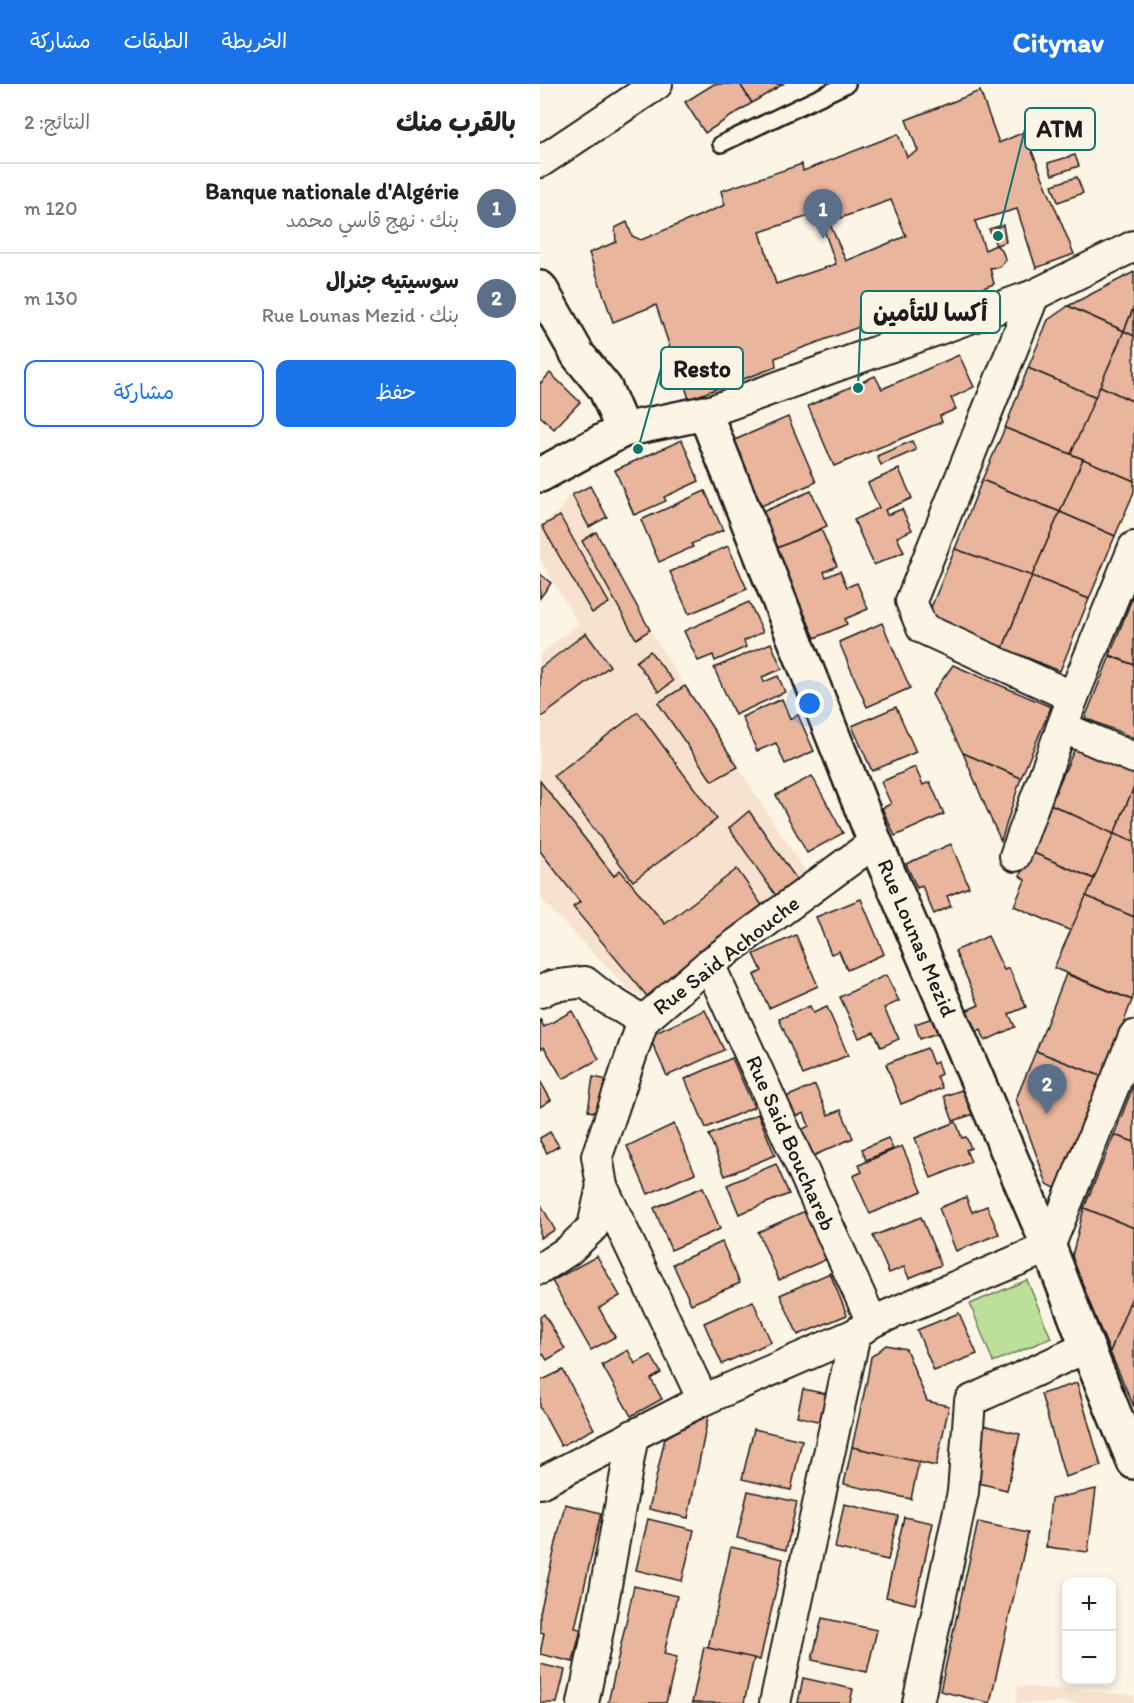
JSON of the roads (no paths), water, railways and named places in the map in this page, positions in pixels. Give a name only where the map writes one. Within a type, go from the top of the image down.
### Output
[{"type":"street","points":[[540,162],[657,84]]},
{"type":"street","points":[[540,475],[623,430],[705,413],[1034,295],[1134,246]]},
{"type":"street","points":[[540,288],[578,355],[605,388],[623,430]]},
{"type":"street","points":[[1034,295],[911,601],[922,628],[1073,697]]},
{"type":"street","name":"Rue Lounas Mezid","points":[[705,413],[875,842],[1049,1246],[1134,1462]]},
{"type":"street","points":[[1015,856],[1073,697],[1134,547]]},
{"type":"street","points":[[1062,727],[1134,758]]},
{"type":"street","name":"Rue Said Achouche","points":[[540,992],[552,986],[585,982],[604,997],[643,1021],[709,964],[875,842]]},
{"type":"street","name":"Rue Said Bouchareb","points":[[709,964],[863,1328]]},
{"type":"street","points":[[643,1021],[597,1156],[602,1186],[703,1400]]},
{"type":"street","points":[[540,1483],[703,1400],[1049,1246],[1134,1036]]},
{"type":"street","points":[[540,1269],[569,1250],[593,1227],[602,1186]]},
{"type":"street","points":[[775,1703],[863,1328]]},
{"type":"street","points":[[918,1703],[963,1492],[970,1401],[1087,1347]]},
{"type":"street","points":[[583,1703],[633,1435]]},
{"type":"lane","points":[[721,144],[848,84]]},
{"type":"lane","points":[[540,314],[578,355]]},
{"type":"place","name":"ATM","points":[[998,236]]},
{"type":"place","name":"Banque nationale d'Algérie","points":[[823,239]]},
{"type":"place","name":"أكسا للتأمين","points":[[858,388]]},
{"type":"place","name":"Resto","points":[[638,449]]},
{"type":"place","name":"سوسيتيه جنرال","points":[[1047,1114]]}]
